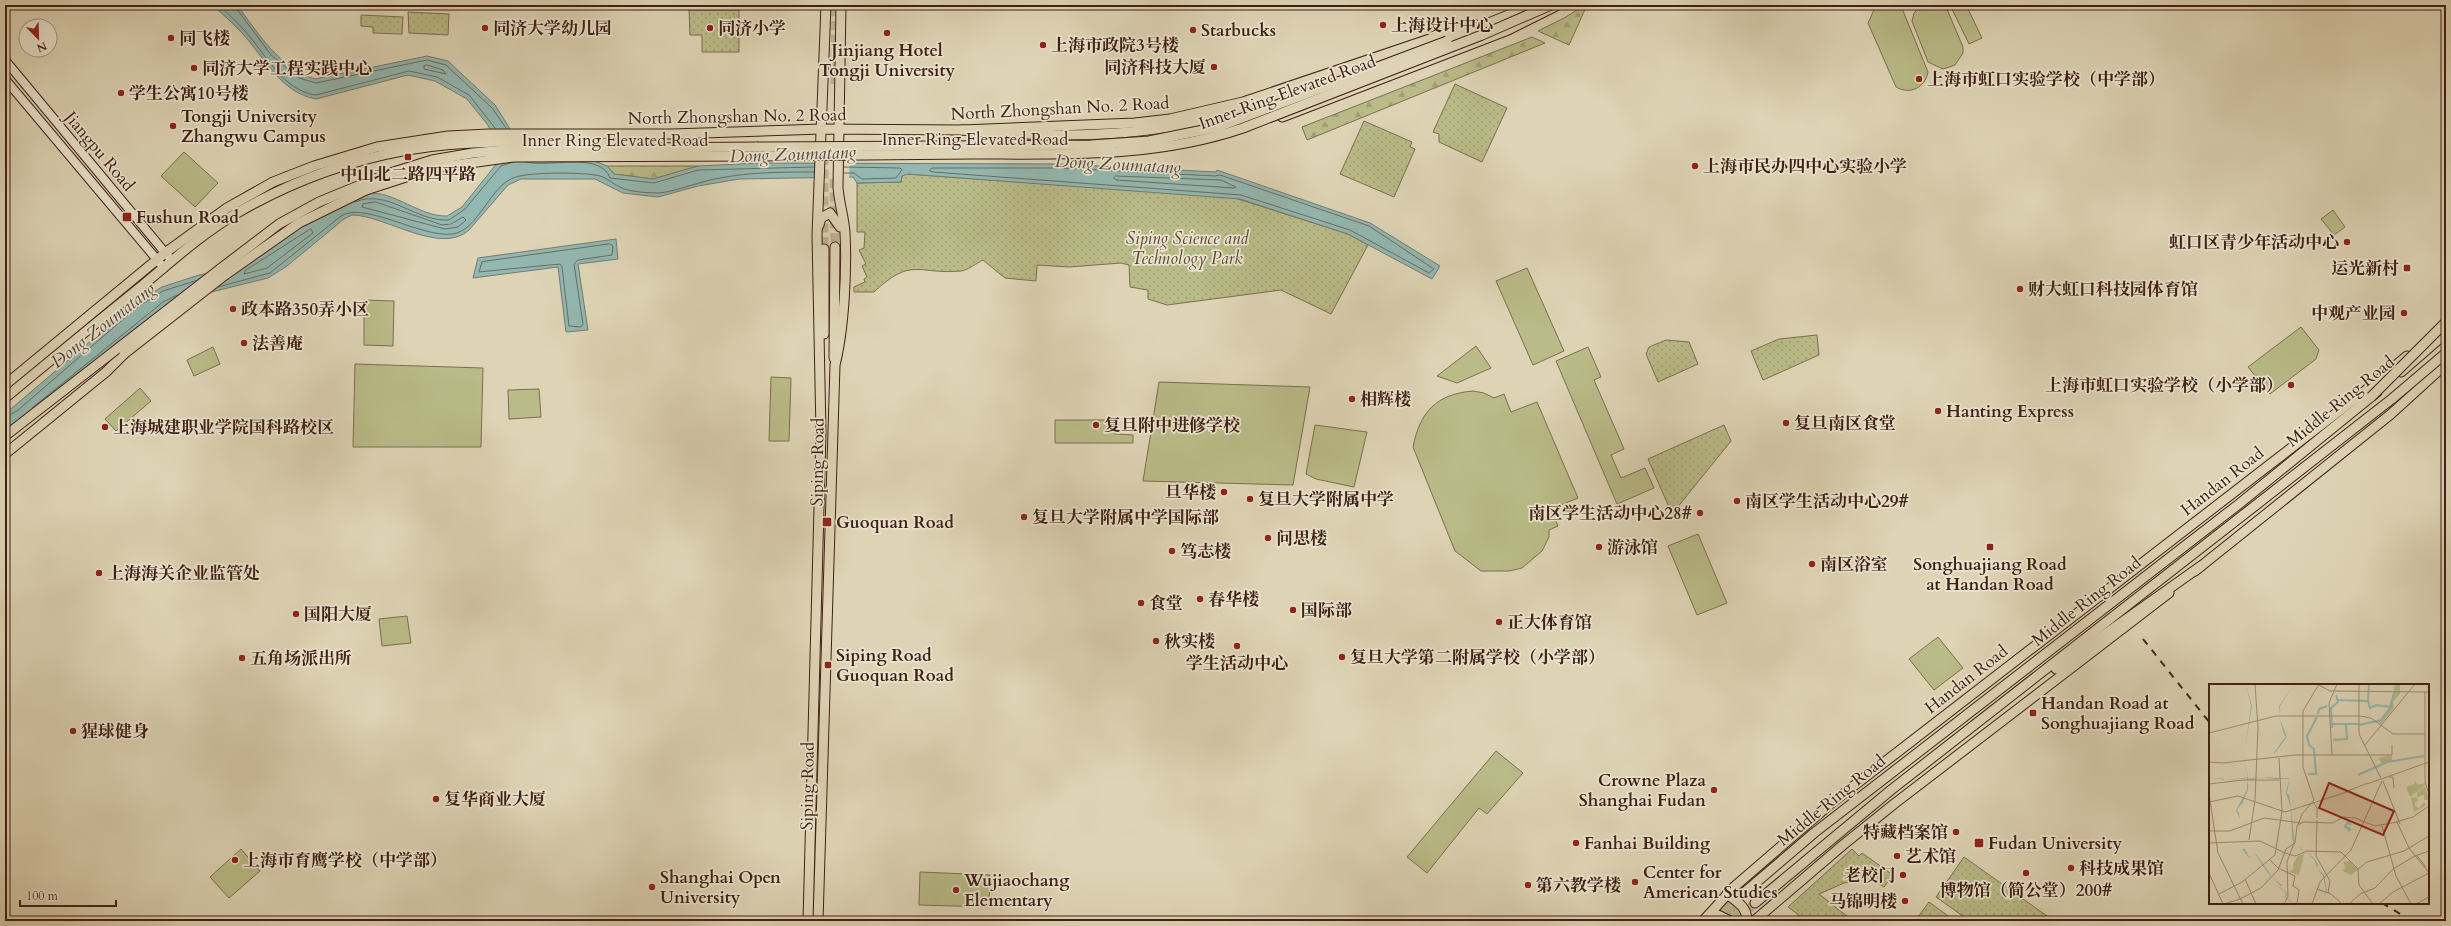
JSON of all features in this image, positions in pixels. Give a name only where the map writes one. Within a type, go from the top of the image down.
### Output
[{"type":"main road","name":"Siping Road","points":[[808,921],[821,364],[818,355],[817,235],[819,160],[822,145],[826,5]]},
{"type":"main road","name":"Siping Road","points":[[818,921],[835,365],[840,343],[844,240],[838,187],[840,160],[841,5]]},
{"type":"main road","name":"North Zhongshan No. 2 Road","points":[[5,385],[165,253],[226,208],[273,182],[314,166],[377,147],[441,136],[488,134],[672,134],[822,129],[962,130],[1135,123],[1212,111],[1376,59],[1526,5]]},
{"type":"main road","name":"Inner Ring Elevated Road","points":[[5,436],[279,224],[350,188],[416,164],[458,155],[517,149],[1091,145],[1149,141],[1218,127],[1446,41],[1533,5]]},
{"type":"main road","name":"Inner Ring Elevated Road","points":[[5,447],[284,231],[366,190],[434,168],[493,159],[553,155],[1097,154],[1164,148],[1223,135],[1243,128],[1482,35],[1551,5]]},
{"type":"main road","name":"North Zhongshan No. 2 Road","points":[[5,398],[198,239],[238,212],[278,191],[318,174],[350,164],[408,150],[463,144],[522,143],[1117,147],[1176,143],[1219,136],[1264,124],[1508,30],[1558,5]]},
{"type":"main road","points":[[962,130],[999,133],[1061,134],[1141,131],[1193,122],[1224,114],[1446,41]]},
{"type":"main road","name":"Jiangpu Road","points":[[5,60],[172,261]]},
{"type":"main road","name":"Jiangpu Road","points":[[5,79],[164,268]]},
{"type":"main road","points":[[817,235],[821,218],[830,213],[838,222],[844,240]]},
{"type":"main road","points":[[835,247],[833,344],[835,365]]},
{"type":"main road","points":[[821,364],[824,354],[824,249]]},
{"type":"main road","points":[[2372,396],[2446,324]]},
{"type":"main road","name":"Handan Road","points":[[1703,921],[1727,894],[1829,805],[2365,391],[2446,324]]},
{"type":"main road","name":"Middle Ring Road","points":[[1745,892],[1844,809],[2239,504],[2372,396],[2446,333]]},
{"type":"main road","points":[[2391,414],[2416,375],[2446,348]]},
{"type":"main road","name":"Middle Ring Road","points":[[1755,903],[1855,819],[2247,514],[2393,398],[2446,353]]},
{"type":"main road","points":[[5,454],[106,372],[124,354]]},
{"type":"main road","points":[[2393,398],[2446,361]]},
{"type":"main road","points":[[1754,921],[1877,818],[2119,633],[2391,414],[2446,364]]},
{"type":"main road","points":[[2006,701],[2086,650],[2201,566]]},
{"type":"main road","points":[[1727,894],[1744,908],[1746,921]]},
{"type":"main road","points":[[1703,921],[1718,915],[1730,921]]},
{"type":"green space","points":[[1587,5],[1569,45],[1538,31],[1564,18]]},
{"type":"green space","points":[[1881,5],[1901,6],[1928,72],[1924,82],[1920,86],[1911,90],[1896,87],[1868,23],[1874,10]]},
{"type":"green space","points":[[1921,5],[1943,5],[1946,7],[1963,47],[1963,53],[1955,65],[1943,69],[1928,62],[1912,21],[1914,13]]},
{"type":"green space","points":[[1950,5],[1966,5],[1982,38],[1969,44]]},
{"type":"green space","points":[[689,10],[739,10],[739,52],[702,52],[702,35],[690,35]]},
{"type":"green space","points":[[408,12],[449,14],[448,35],[409,33]]},
{"type":"green space","points":[[361,15],[403,17],[402,34],[373,33],[373,27],[361,26]]},
{"type":"green space","points":[[1532,37],[1545,43],[1307,140],[1302,127]]},
{"type":"green space","points":[[1455,84],[1507,108],[1482,162],[1439,142],[1439,134],[1433,132]]},
{"type":"green space","points":[[1364,121],[1412,142],[1410,147],[1415,149],[1394,197],[1340,174]]},
{"type":"green space","points":[[184,152],[218,183],[195,207],[161,176]]},
{"type":"green space","points":[[607,166],[698,166],[653,179],[614,174]]},
{"type":"green space","name":"Siping Science and Technology Park","points":[[906,174],[1232,197],[1348,234],[1368,245],[1331,314],[1281,290],[1167,305],[1148,299],[1148,290],[1130,287],[1129,265],[1121,263],[1069,267],[1037,265],[1036,281],[1005,278],[983,260],[961,271],[907,271],[898,274],[887,281],[874,292],[854,292],[854,287],[865,282],[864,279],[867,277],[862,266],[866,264],[859,250],[864,248],[865,232],[857,232],[857,183],[901,182],[902,176]]},
{"type":"green space","points":[[2333,210],[2345,227],[2334,235],[2321,219]]},
{"type":"green space","points":[[1527,268],[1564,351],[1533,365],[1496,281]]},
{"type":"green space","points":[[364,300],[394,301],[393,346],[364,345]]},
{"type":"green space","points":[[2301,327],[2319,350],[2316,359],[2270,394],[2248,367]]},
{"type":"green space","points":[[1817,335],[1819,355],[1763,380],[1751,351],[1779,339]]},
{"type":"green space","points":[[1666,340],[1689,342],[1698,364],[1658,382],[1646,354],[1649,347]]},
{"type":"green space","points":[[1476,346],[1491,368],[1457,383],[1437,376]]},
{"type":"green space","points":[[213,347],[220,364],[194,376],[187,360]]},
{"type":"green space","points":[[1588,347],[1601,377],[1594,380],[1624,449],[1611,455],[1621,478],[1645,468],[1654,488],[1617,504],[1556,361]]},
{"type":"green space","points":[[355,364],[483,368],[481,447],[353,447]]},
{"type":"green space","points":[[771,377],[791,378],[789,441],[769,441]]},
{"type":"green space","points":[[1159,382],[1310,387],[1293,485],[1143,481]]},
{"type":"green space","points":[[140,388],[151,401],[116,431],[105,419]]},
{"type":"green space","points":[[539,389],[541,417],[509,419],[508,390]]},
{"type":"green space","points":[[1473,391],[1484,393],[1494,398],[1504,394],[1511,412],[1537,402],[1578,498],[1551,509],[1558,526],[1549,530],[1549,537],[1542,551],[1522,568],[1509,571],[1481,571],[1455,551],[1413,447],[1420,424],[1432,407],[1449,396]]},
{"type":"green space","points":[[1055,420],[1115,420],[1115,434],[1133,435],[1133,443],[1055,443]]},
{"type":"green space","points":[[1315,425],[1367,432],[1354,487],[1316,479],[1306,474]]},
{"type":"green space","points":[[1724,425],[1731,441],[1672,514],[1648,459]]},
{"type":"green space","points":[[1698,534],[1727,603],[1697,615],[1668,546]]},
{"type":"green space","points":[[407,616],[411,643],[382,646],[379,619]]},
{"type":"green space","points":[[1938,637],[1963,668],[1934,690],[1909,659]]},
{"type":"green space","points":[[1496,751],[1523,773],[1487,814],[1479,808],[1427,873],[1407,857]]},
{"type":"green space","points":[[241,849],[260,871],[229,898],[210,877]]},
{"type":"green space","points":[[1852,849],[1859,856],[1862,853],[1893,875],[1884,887],[1872,879],[1844,883],[1819,894],[1853,921],[1796,921],[1800,916],[1788,907]]},
{"type":"green space","points":[[1964,857],[2047,916],[2043,921],[1970,921],[1936,897]]},
{"type":"green space","name":"Wujiaochang Elementary","points":[[920,872],[990,875],[989,907],[919,905]]},
{"type":"green space","points":[[1729,898],[1740,906],[1744,921],[1733,921],[1713,913]]},
{"type":"green space","points":[[1929,902],[1955,921],[1915,921]]},
{"type":"water","points":[[213,5],[237,5],[280,59],[302,74],[315,79],[427,56],[448,61],[495,105],[529,159],[590,159],[607,166],[614,174],[653,179],[698,166],[760,163],[1060,164],[1216,172],[1217,170],[1370,223],[1440,266],[1432,279],[1348,234],[1240,199],[908,174],[902,176],[901,182],[857,183],[853,177],[739,179],[698,186],[658,197],[623,193],[595,179],[521,179],[508,185],[469,230],[457,237],[443,239],[428,237],[380,221],[352,215],[344,219],[287,266],[268,278],[171,302],[5,435],[5,414],[133,305],[162,287],[199,275],[224,270],[296,227],[367,193],[377,193],[388,196],[427,213],[447,216],[462,207],[498,162],[511,161],[487,124],[467,99],[435,81],[408,75],[316,99],[293,90],[274,73],[242,33]]},
{"type":"water","points":[[616,239],[618,259],[578,264],[588,330],[566,332],[558,267],[473,278],[478,258]]},
{"type":"pier","points":[[815,161],[850,161],[849,179],[815,178]]},
{"type":"tunnel","points":[[835,84],[836,5]]},
{"type":"tunnel","points":[[824,156],[824,249]]},
{"type":"tunnel","points":[[834,179],[835,247]]},
{"type":"tunnel","points":[[1715,920],[1745,892]]},
{"type":"tunnel","points":[[1736,921],[1755,903]]},
{"type":"railway","points":[[2143,639],[2209,722]]},
{"type":"railway","points":[[2384,904],[2412,921]]},
{"type":"place","name":"上海设计中心","points":[[1383,25]]},
{"type":"place","name":"同济大学幼儿园","points":[[485,28]]},
{"type":"place","name":"同济小学","points":[[710,28]]},
{"type":"place","name":"Starbucks","points":[[1193,30]]},
{"type":"place","name":"Jinjiang Hotel Tongji University","points":[[887,33]]},
{"type":"place","name":"同飞楼","points":[[171,38]]},
{"type":"place","name":"上海市政院3号楼","points":[[1043,45]]},
{"type":"place","name":"同济科技大厦","points":[[1214,67]]},
{"type":"place","name":"同济大学工程实践中心","points":[[194,68]]},
{"type":"place","name":"上海市虹口实验学校（中学部）","points":[[1919,79]]},
{"type":"place","name":"学生公寓10号楼","points":[[121,93]]},
{"type":"place","name":"Tongji University Zhangwu Campus","points":[[173,126]]},
{"type":"place","name":"中山北二路四平路","points":[[408,157]]},
{"type":"place","name":"上海市民办四中心实验小学","points":[[1695,166]]},
{"type":"place","name":"Fushun Road","points":[[127,217]]},
{"type":"place","name":"虹口区青少年活动中心","points":[[2347,242]]},
{"type":"place","name":"运光新村","points":[[2407,268]]},
{"type":"place","name":"财大虹口科技园体育馆","points":[[2020,289]]},
{"type":"place","name":"政本路350弄小区","points":[[233,309]]},
{"type":"place","name":"中观产业园","points":[[2404,313]]},
{"type":"place","name":"法善庵","points":[[244,343]]},
{"type":"place","name":"上海市虹口实验学校（小学部）","points":[[2291,385]]},
{"type":"place","name":"相辉楼","points":[[1352,399]]},
{"type":"place","name":"Hanting Express","points":[[1938,411]]},
{"type":"place","name":"复旦南区食堂","points":[[1786,423]]},
{"type":"place","name":"复旦附中进修学校","points":[[1096,425]]},
{"type":"place","name":"上海城建职业学院国科路校区","points":[[105,427]]},
{"type":"place","name":"旦华楼","points":[[1224,492]]},
{"type":"place","name":"复旦大学附属中学","points":[[1250,499]]},
{"type":"place","name":"南区学生活动中心29#","points":[[1737,501]]},
{"type":"place","name":"南区学生活动中心28#","points":[[1700,513]]},
{"type":"place","name":"复旦大学附属中学国际部","points":[[1024,517]]},
{"type":"place","name":"Guoquan Road","points":[[827,522]]},
{"type":"place","name":"问思楼","points":[[1268,538]]},
{"type":"place","name":"游泳馆","points":[[1599,547]]},
{"type":"place","name":"Songhuajiang Road at Handan Road","points":[[1990,547]]},
{"type":"place","name":"笃志楼","points":[[1172,551]]},
{"type":"place","name":"南区浴室","points":[[1812,564]]},
{"type":"place","name":"上海海关企业监管处","points":[[99,573]]},
{"type":"place","name":"春华楼","points":[[1200,599]]},
{"type":"place","name":"食堂","points":[[1141,603]]},
{"type":"place","name":"国际部","points":[[1293,610]]},
{"type":"place","name":"国阳大厦","points":[[296,614]]},
{"type":"place","name":"正大体育馆","points":[[1499,622]]},
{"type":"place","name":"秋实楼","points":[[1156,641]]},
{"type":"place","name":"学生活动中心","points":[[1237,646]]},
{"type":"place","name":"复旦大学第二附属学校（小学部）","points":[[1342,657]]},
{"type":"place","name":"五角场派出所","points":[[242,658]]},
{"type":"place","name":"Siping Road Guoquan Road","points":[[828,665]]},
{"type":"place","name":"Handan Road at Songhuajiang Road","points":[[2033,713]]},
{"type":"place","name":"猩球健身","points":[[73,731]]},
{"type":"place","name":"Crowne Plaza Shanghai Fudan","points":[[1714,790]]},
{"type":"place","name":"复华商业大厦","points":[[436,799]]},
{"type":"place","name":"特藏档案馆","points":[[1956,832]]},
{"type":"place","name":"Fanhai Building","points":[[1576,843]]},
{"type":"place","name":"Fudan University","points":[[1979,843]]},
{"type":"place","name":"艺术馆","points":[[1897,856]]},
{"type":"place","name":"上海市育鹰学校（中学部）","points":[[235,860]]},
{"type":"place","name":"科技成果馆","points":[[2071,868]]},
{"type":"place","name":"博物馆（简公堂）200#","points":[[2026,873]]},
{"type":"place","name":"老校门","points":[[1903,875]]},
{"type":"place","name":"Center for American Studies","points":[[1635,882]]},
{"type":"place","name":"第六教学楼","points":[[1528,885]]},
{"type":"place","name":"Shanghai Open University","points":[[652,887]]},
{"type":"place","name":"Wujiaochang Elementary","points":[[956,890]]},
{"type":"place","name":"马锦明楼","points":[[1905,901]]},
{"type":"water label","name":"Dong Zoumatang","points":[[793,154]]},
{"type":"water label","name":"Dong Zoumatang","points":[[1118,164]]},
{"type":"water label","name":"Dong Zoumatang","points":[[103,325]]}]
